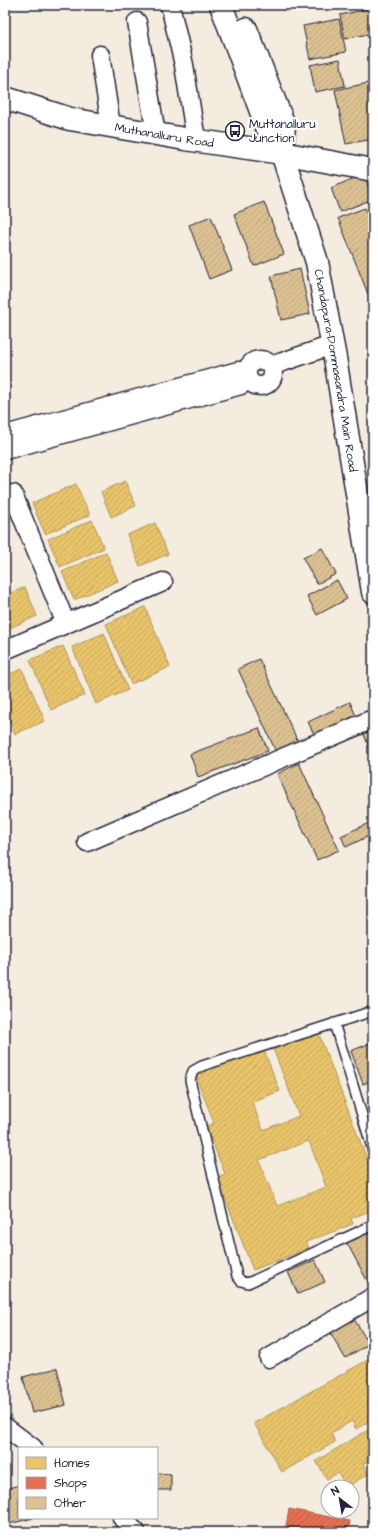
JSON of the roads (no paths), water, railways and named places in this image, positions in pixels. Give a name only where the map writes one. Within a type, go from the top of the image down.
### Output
[{"type":"main road","name":"Chandapura-Dommasandra Main Road","points":[[221,5],[267,128],[282,153],[317,262],[373,592]]},
{"type":"main road","name":"Chandapura-Dommasandra Main Road","points":[[236,5],[284,125],[282,153]]},
{"type":"main road","name":"Muthanalluru Road","points":[[5,98],[70,119],[282,153],[373,170]]},
{"type":"street","points":[[170,5],[184,65],[196,140]]},
{"type":"street","points":[[137,22],[156,134]]},
{"type":"street","points":[[100,56],[111,126]]},
{"type":"street","points":[[5,436],[238,371],[247,376],[254,386],[263,386],[270,382],[272,370],[333,351]]},
{"type":"street","points":[[5,450],[241,385],[247,376]]},
{"type":"street","points":[[13,494],[66,624]]},
{"type":"street","points":[[5,650],[163,582]]},
{"type":"street","points":[[87,842],[373,719]]},
{"type":"street","points":[[269,1358],[373,1297]]},
{"type":"street","points":[[5,1427],[32,1447]]},
{"type":"street","points":[[123,1519],[136,1532]]},
{"type":"lane","points":[[373,1011],[202,1066],[193,1071],[190,1080],[237,1276],[241,1281],[248,1283],[373,1225]]},
{"type":"lane","points":[[334,1023],[373,1151]]},
{"type":"place","name":"Muttanalluru Junction","points":[[235,131]]}]
